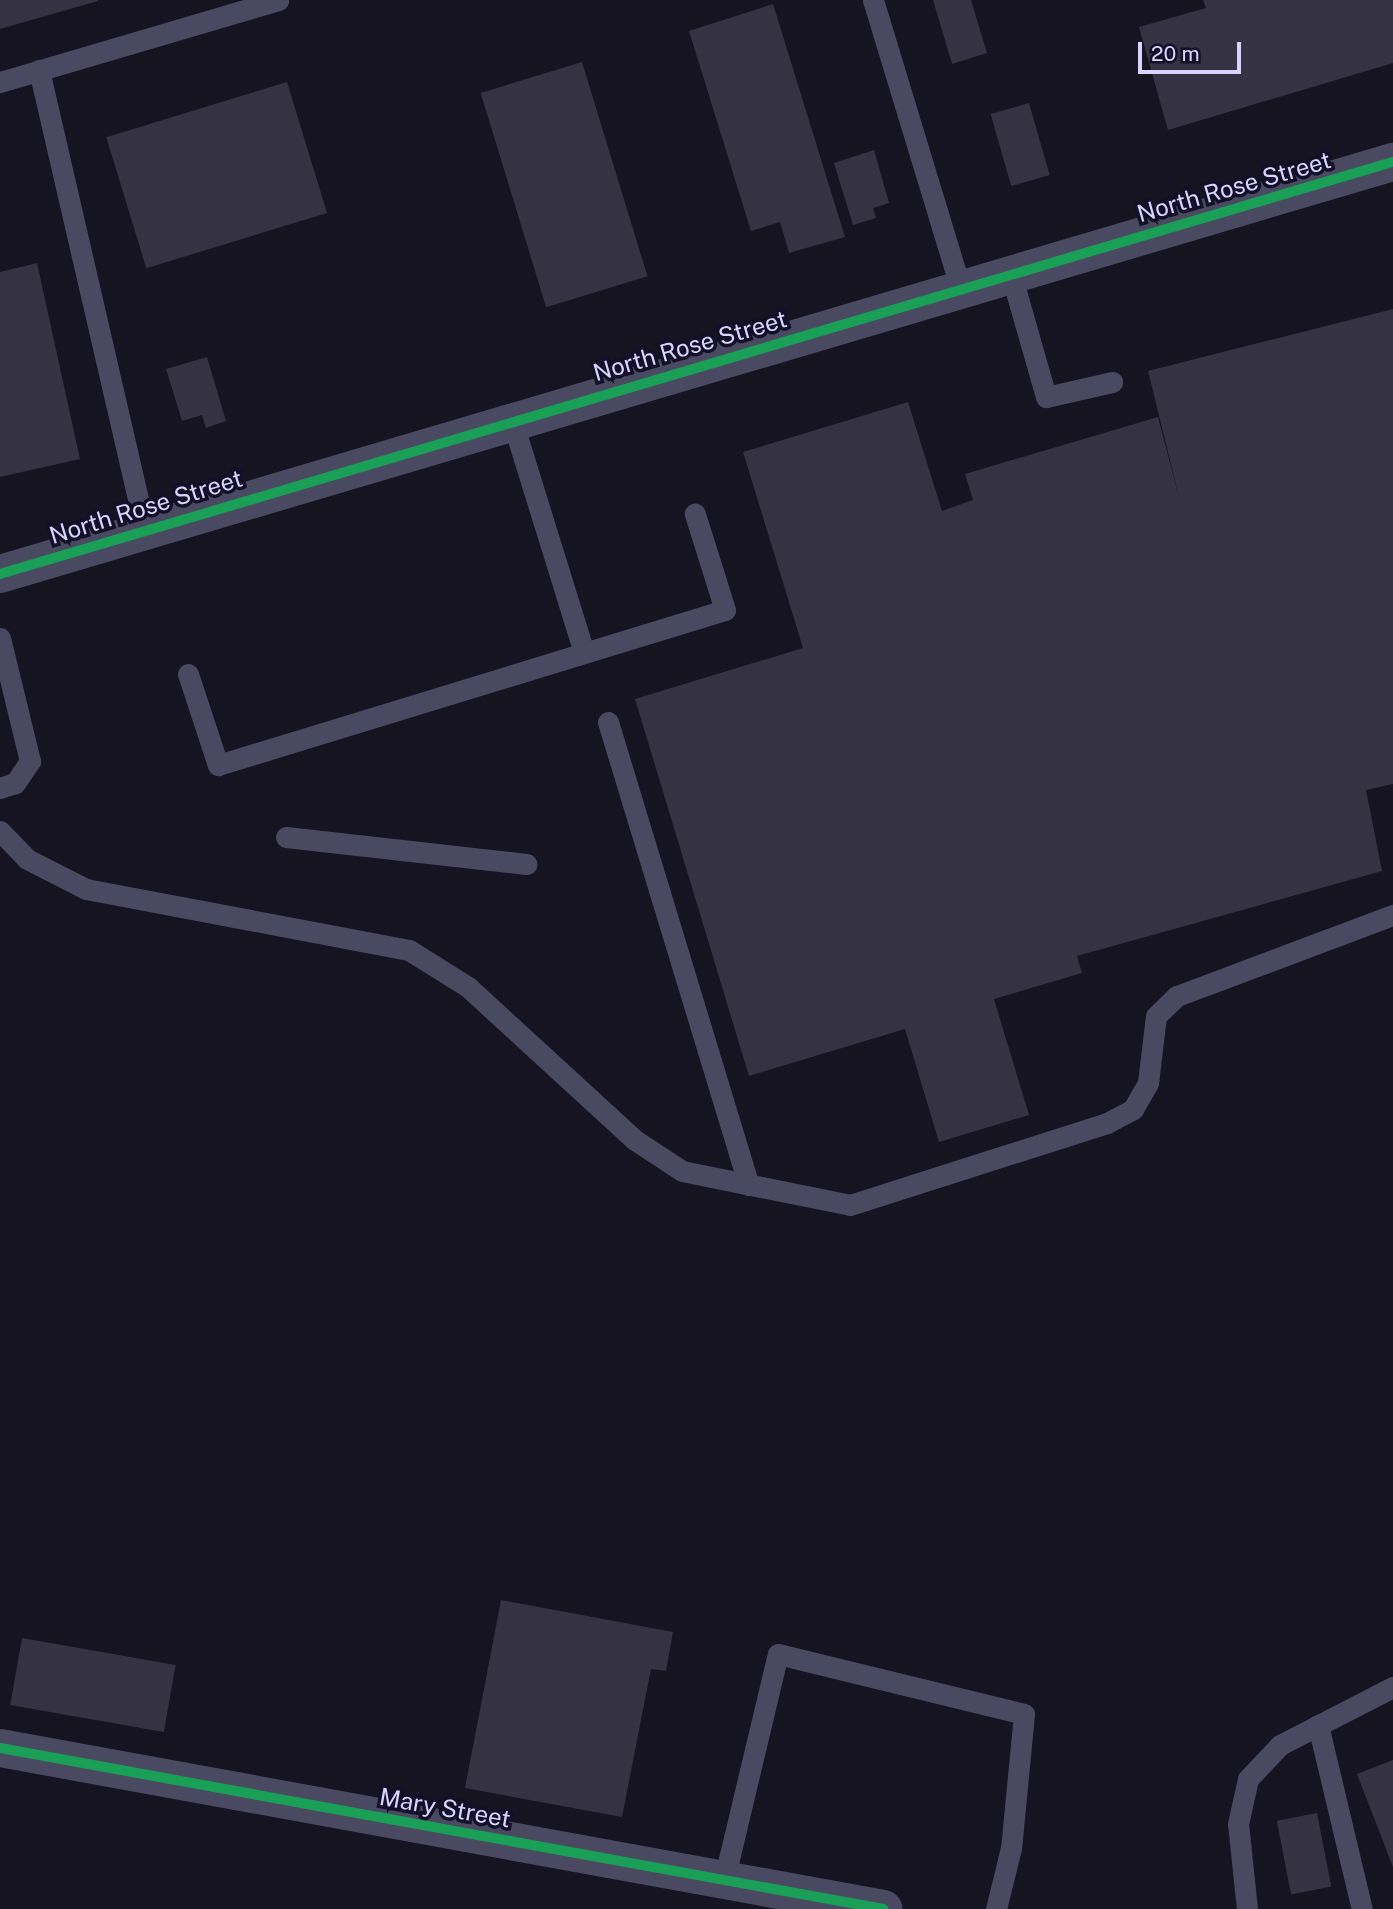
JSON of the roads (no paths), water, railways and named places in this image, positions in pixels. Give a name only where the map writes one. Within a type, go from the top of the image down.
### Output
[{"type":"street","name":"North Rose Street","points":[[0,574],[145,528],[1393,162]]},
{"type":"street","name":"Mary Street","points":[[0,1748],[883,1909]]},
{"type":"lane","points":[[0,82],[278,0]]},
{"type":"lane","points":[[873,0],[961,289]]},
{"type":"lane","points":[[39,70],[145,528]]},
{"type":"lane","points":[[1011,274],[1046,397],[1112,382]]},
{"type":"lane","points":[[512,420],[584,652]]},
{"type":"lane","points":[[188,674],[218,765],[725,610],[695,514]]},
{"type":"lane","points":[[0,638],[5,676],[30,761],[15,783],[0,788]]},
{"type":"lane","points":[[608,722],[748,1185]]},
{"type":"lane","points":[[0,831],[27,859],[86,888],[409,950],[468,987],[635,1140],[682,1171],[850,1205],[1107,1123],[1133,1109],[1148,1083],[1156,1016],[1177,996],[1393,915]]},
{"type":"lane","points":[[286,837],[526,864]]},
{"type":"lane","points":[[724,1880],[778,1654],[1024,1714],[1011,1848],[996,1909]]},
{"type":"lane","points":[[1247,1909],[1238,1824],[1248,1779],[1280,1745],[1393,1687]]},
{"type":"lane","points":[[1318,1725],[1362,1909]]}]
